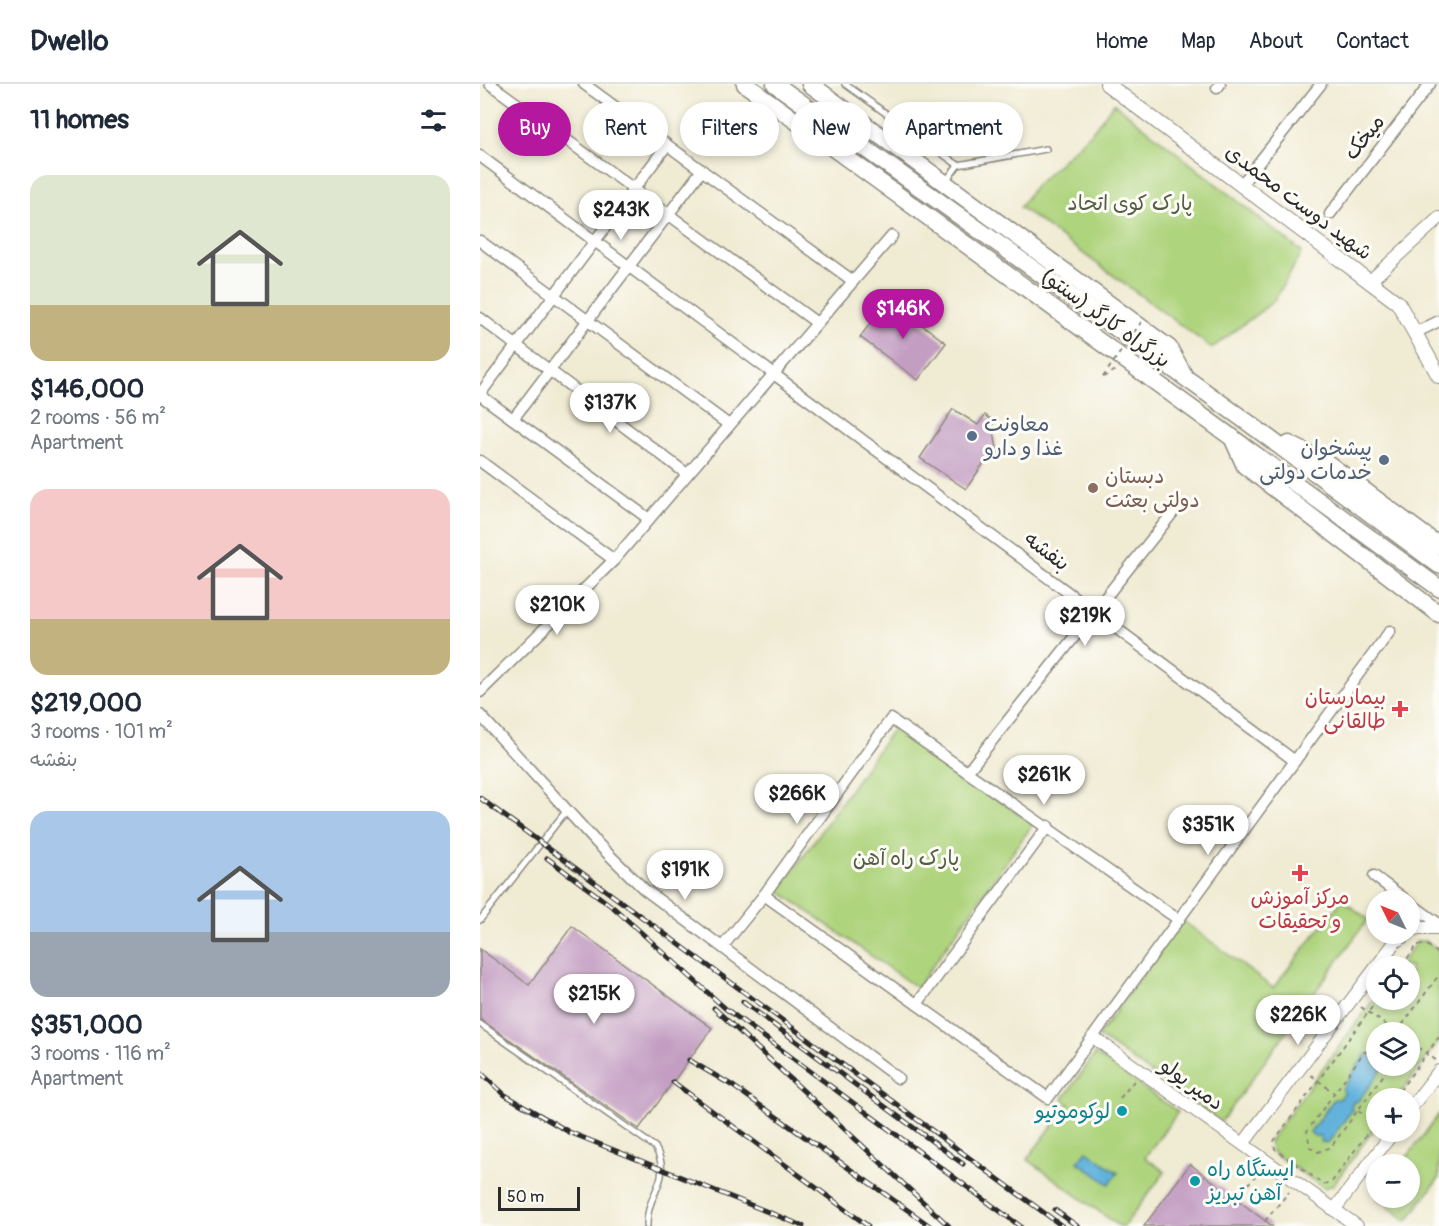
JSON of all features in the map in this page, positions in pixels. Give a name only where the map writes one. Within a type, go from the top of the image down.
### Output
[{"type":"highway","name":"بزرگراه کارگر (سنتو)","points":[[745,84],[1439,588]]},
{"type":"highway","name":"بزرگراه کارگر (سنتو)","points":[[775,84],[1250,424],[1439,565]]},
{"type":"highway","points":[[810,84],[1169,348],[1186,379]]},
{"type":"highway","points":[[1250,424],[1327,463],[1439,546]]},
{"type":"highway","points":[[1231,436],[1245,466],[1439,614]]},
{"type":"main road","name":"شهید دوست محمدی","points":[[1107,84],[1398,303],[1439,376]]},
{"type":"street","points":[[490,84],[817,323]]},
{"type":"street","points":[[584,84],[608,102]]},
{"type":"street","points":[[1241,185],[1322,84]]},
{"type":"street","name":"میخک","points":[[1330,214],[1430,84]]},
{"type":"street","points":[[668,146],[853,281]]},
{"type":"street","name":"بنفشه","points":[[480,156],[630,265],[1295,761]]},
{"type":"street","points":[[649,519],[480,395],[658,156]]},
{"type":"street","points":[[513,419],[702,170]]},
{"type":"street","points":[[1370,281],[1439,218]]},
{"type":"street","points":[[480,692],[614,560],[892,236]]},
{"type":"street","points":[[480,241],[729,425]]},
{"type":"street","points":[[480,318],[687,474]]},
{"type":"street","points":[[1415,333],[1439,321]]},
{"type":"street","points":[[480,461],[614,560]]},
{"type":"street","points":[[968,771],[1179,506]]},
{"type":"street","points":[[764,895],[1048,1098],[1390,631]]},
{"type":"street","points":[[480,716],[644,889],[898,1078]]},
{"type":"street","points":[[723,946],[764,895],[891,718],[1179,920]]},
{"type":"street","points":[[917,1004],[1048,826]]},
{"type":"street","points":[[1374,876],[1393,890]]},
{"type":"street","points":[[1420,911],[1439,926]]},
{"type":"street","points":[[1420,928],[1439,926]]},
{"type":"street","points":[[1243,1144],[1366,981]]},
{"type":"street","name":"دمیر یولو","points":[[1093,1037],[1357,1226]]},
{"type":"street","points":[[1420,1096],[1439,1071]]},
{"type":"street","points":[[1334,1210],[1386,1142]]},
{"type":"lane","points":[[845,84],[958,165]]},
{"type":"lane","points":[[945,183],[958,165],[1046,149]]},
{"type":"lane","points":[[480,920],[567,810]]},
{"type":"lane","points":[[480,1024],[655,1147],[664,1171],[647,1211],[647,1226]]},
{"type":"path","points":[[1103,377],[1144,318]]},
{"type":"path","points":[[1409,956],[1417,945],[1427,945],[1439,954]]},
{"type":"path","points":[[1404,1022],[1439,975]]},
{"type":"path","points":[[1352,1000],[1382,1022]]},
{"type":"path","points":[[1366,1136],[1331,1183],[1323,1184],[1275,1149],[1274,1141],[1368,1012]]},
{"type":"path","points":[[1401,1088],[1439,1037]]},
{"type":"path","points":[[1420,1050],[1439,1063]]},
{"type":"path","points":[[1366,1052],[1307,1131],[1310,1147],[1318,1152],[1331,1147],[1383,1076]]},
{"type":"path","points":[[1301,1068],[1334,1093]]},
{"type":"path","points":[[1120,1098],[1142,1071]]},
{"type":"path","points":[[1358,1111],[1366,1116]]},
{"type":"path","points":[[1235,1198],[1268,1162]]},
{"type":"path","points":[[1265,1221],[1296,1182]]},
{"type":"green space","name":"پارک کوی اتحاد","points":[[1114,103],[1302,252],[1274,301],[1212,348],[1020,207],[1034,187],[1091,133]]},
{"type":"green space","name":"پارک راه آهن","points":[[894,727],[1033,824],[917,988],[779,891]]},
{"type":"green space","points":[[1342,900],[1366,918],[1366,922],[1221,1122],[1098,1036],[1182,920],[1273,988]]},
{"type":"green space","points":[[1420,941],[1426,941],[1439,950],[1439,1041],[1420,1067],[1420,1022],[1366,1022],[1366,1076],[1413,1076],[1404,1088],[1366,1088],[1366,1140],[1333,1185],[1324,1188],[1272,1152],[1269,1141],[1366,1010],[1420,1010],[1420,956],[1406,956],[1415,944],[1420,944]]},
{"type":"green space","points":[[1095,1054],[1178,1112],[1145,1157],[1165,1172],[1124,1226],[1119,1226],[1027,1159],[1069,1104],[1063,1099]]},
{"type":"green space","points":[[1439,1114],[1439,1178],[1420,1204],[1420,1154],[1409,1154]]},
{"type":"green space","points":[[1390,1208],[1417,1208],[1407,1221]]},
{"type":"water","points":[[1366,1055],[1366,1076],[1377,1076],[1358,1101],[1351,1106],[1352,1110],[1328,1143],[1321,1142],[1320,1136],[1314,1136],[1310,1132],[1334,1099],[1340,1099],[1344,1093],[1342,1089]]},
{"type":"water","points":[[1087,1151],[1118,1173],[1109,1184],[1078,1162]]},
{"type":"building","points":[[888,299],[946,343],[918,380],[860,337]]},
{"type":"building","points":[[953,409],[978,425],[985,415],[992,420],[998,455],[988,457],[966,489],[920,458]]},
{"type":"building","points":[[572,926],[712,1028],[639,1129],[480,1019],[480,949],[529,985]]},
{"type":"building","name":"ایستگاه راه آهن تبریز","points":[[1190,1164],[1235,1198],[1272,1226],[1144,1226]]},
{"type":"railway","points":[[480,798],[1062,1226]]},
{"type":"railway","points":[[547,858],[614,908],[726,1009],[1020,1226]]},
{"type":"railway","points":[[743,1002],[963,1164]]},
{"type":"railway","points":[[714,1008],[949,1226]]},
{"type":"railway","points":[[689,1060],[733,1086],[930,1226]]},
{"type":"railway","points":[[480,1072],[505,1095],[569,1132],[803,1226]]},
{"type":"railway","points":[[673,1082],[868,1226]]},
{"type":"railway","points":[[1055,1210],[1077,1226]]},
{"type":"place","name":"معاونت غذا و دارو","points":[[972,436]]},
{"type":"place","name":"پیشخوان خدمات دولتی","points":[[1384,460]]},
{"type":"place","name":"دبستان دولتی بعثت","points":[[1093,488]]},
{"type":"place","name":"بیمارستان طالقانی","points":[[1400,709]]},
{"type":"place","name":"مرکز آموزش و تحقیقات","points":[[1300,873]]},
{"type":"place","name":"لوکوموتیو","points":[[1122,1111]]},
{"type":"place","name":"ایستگاه راه آهن تبریز","points":[[1195,1181]]}]
